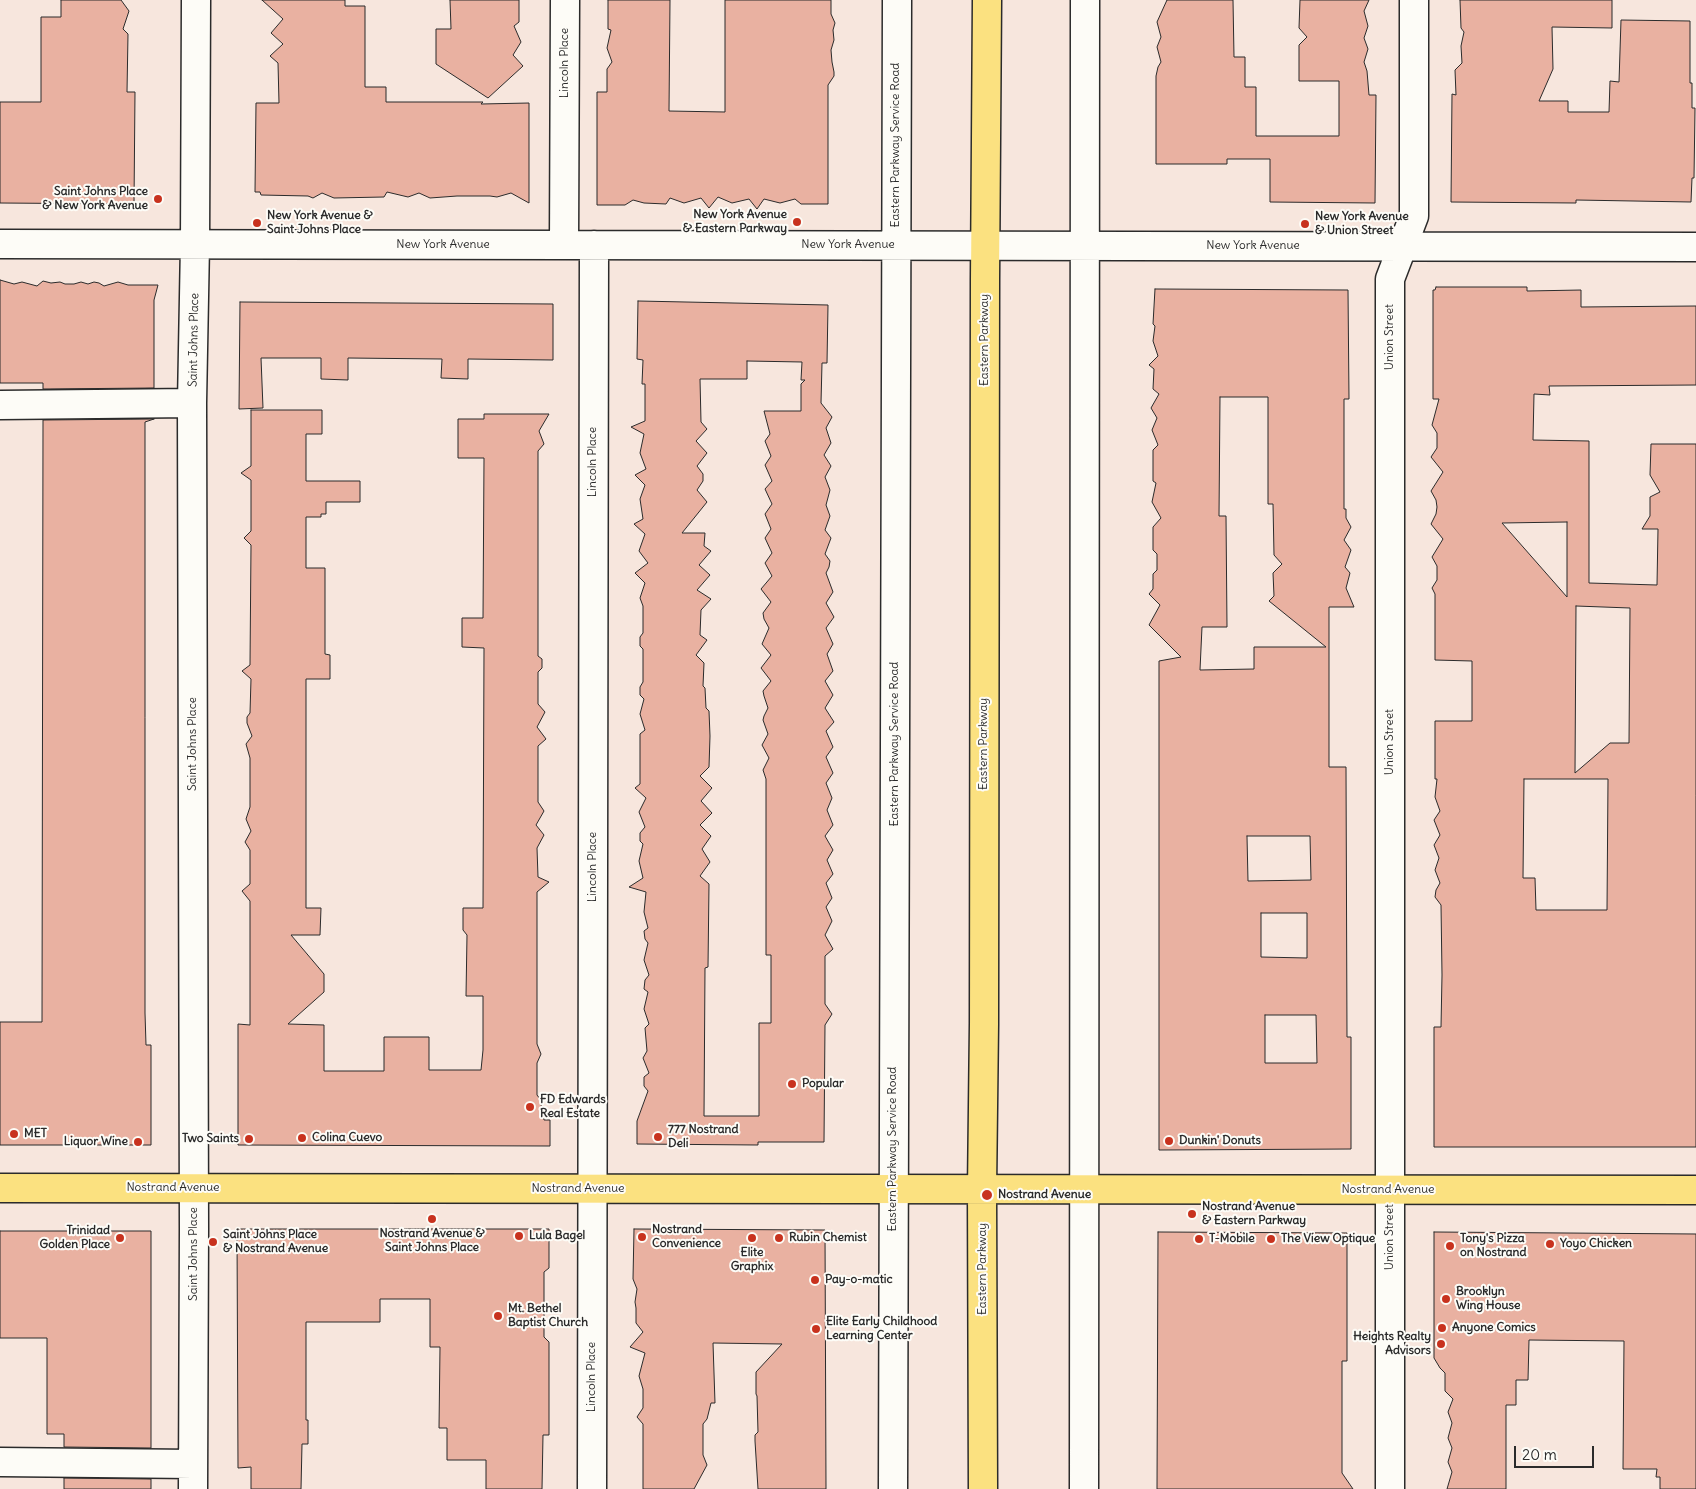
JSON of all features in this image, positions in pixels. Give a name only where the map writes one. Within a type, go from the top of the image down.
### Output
[{"type":"main road","name":"Eastern Parkway","points":[[983,1489],[982,1190],[987,0]]},
{"type":"main road","name":"Nostrand Avenue","points":[[0,1188],[1696,1190]]},
{"type":"street","name":"Saint Johns Place","points":[[193,1476],[192,403],[196,0]]},
{"type":"street","name":"Lincoln Place","points":[[564,245],[565,0]]},
{"type":"street","name":"Eastern Parkway Service Road","points":[[893,1489],[897,0]]},
{"type":"street","points":[[1084,1489],[1085,0]]},
{"type":"street","name":"Union Street","points":[[1390,1489],[1390,279],[1414,216],[1414,0]]},
{"type":"street","name":"New York Avenue","points":[[0,244],[1696,247]]},
{"type":"street","name":"Lincoln Place","points":[[592,1489],[594,245]]},
{"type":"street","points":[[0,405],[192,403]]},
{"type":"street","points":[[0,1462],[193,1476]]},
{"type":"building","points":[[61,0],[121,0],[129,11],[123,29],[128,34],[127,92],[135,92],[134,204],[0,203],[0,102],[41,102],[41,17],[61,17]]},
{"type":"building","points":[[262,0],[345,0],[345,6],[365,6],[365,87],[386,87],[386,102],[529,103],[529,203],[511,193],[497,197],[457,196],[430,198],[419,193],[408,197],[387,192],[384,197],[334,198],[322,193],[313,198],[308,196],[261,195],[260,192],[255,192],[256,103],[279,103],[278,63],[270,56],[283,44],[271,33],[283,19]]},
{"type":"building","points":[[450,0],[519,0],[519,22],[514,26],[521,42],[513,55],[523,66],[488,98],[436,64],[436,29],[451,29]]},
{"type":"building","points":[[608,0],[670,0],[669,111],[725,112],[725,0],[831,0],[831,14],[835,23],[833,30],[834,40],[831,50],[834,76],[828,85],[828,204],[801,204],[795,199],[780,203],[764,199],[757,209],[749,199],[732,203],[718,197],[709,208],[701,198],[684,203],[670,198],[666,204],[644,203],[633,200],[625,205],[597,205],[597,92],[607,92],[607,69],[612,62],[607,48],[611,30],[608,29]]},
{"type":"building","points":[[1167,0],[1233,0],[1234,57],[1245,57],[1245,87],[1256,87],[1256,136],[1339,136],[1339,81],[1299,81],[1299,45],[1307,37],[1299,28],[1300,0],[1369,0],[1364,11],[1368,26],[1364,38],[1368,49],[1364,62],[1367,71],[1369,95],[1376,95],[1375,203],[1270,202],[1270,159],[1227,159],[1227,164],[1156,164],[1156,76],[1161,62],[1157,47],[1161,37],[1157,22]]},
{"type":"building","points":[[1460,0],[1612,0],[1612,28],[1552,27],[1553,69],[1539,101],[1568,101],[1568,112],[1609,112],[1610,81],[1619,82],[1621,20],[1690,21],[1690,83],[1692,83],[1692,108],[1695,108],[1694,178],[1692,178],[1691,202],[1576,200],[1576,203],[1451,202],[1452,94],[1456,95],[1455,70],[1462,63],[1461,46],[1464,32],[1461,28]]},
{"type":"building","points":[[0,280],[14,284],[22,282],[37,286],[43,281],[65,284],[81,282],[88,284],[94,282],[104,286],[118,282],[128,285],[158,285],[154,300],[154,388],[43,389],[43,383],[0,383]]},
{"type":"building","points":[[1436,287],[1527,287],[1527,291],[1581,290],[1581,307],[1696,306],[1696,385],[1549,386],[1550,395],[1534,394],[1533,440],[1589,441],[1589,583],[1657,585],[1658,529],[1642,529],[1650,516],[1650,497],[1660,492],[1650,475],[1651,444],[1696,444],[1696,1147],[1434,1147],[1434,1027],[1441,1027],[1442,975],[1441,905],[1435,897],[1440,883],[1435,870],[1439,858],[1434,845],[1440,835],[1434,820],[1440,811],[1435,797],[1437,779],[1435,779],[1435,721],[1472,721],[1472,661],[1435,660],[1435,594],[1432,588],[1437,580],[1437,566],[1432,557],[1443,539],[1431,524],[1437,507],[1436,500],[1431,491],[1443,472],[1431,457],[1437,448],[1437,433],[1432,425],[1439,399],[1433,399],[1433,290]],"holes":[[[1567,522],[1567,597],[1502,523]],[[1576,606],[1630,608],[1629,743],[1610,743],[1575,773]],[[1524,779],[1608,779],[1607,910],[1536,910],[1535,878],[1523,878]]]},
{"type":"building","points":[[1155,289],[1348,290],[1349,399],[1344,399],[1344,509],[1346,509],[1346,518],[1351,527],[1344,540],[1351,550],[1345,567],[1350,573],[1346,588],[1354,607],[1329,607],[1329,767],[1346,767],[1347,1037],[1351,1037],[1351,1149],[1159,1150],[1159,661],[1181,657],[1149,625],[1160,605],[1149,594],[1153,589],[1153,574],[1157,570],[1157,554],[1153,550],[1153,527],[1161,518],[1152,502],[1156,483],[1153,481],[1153,450],[1158,445],[1152,430],[1157,418],[1151,408],[1159,394],[1153,389],[1154,369],[1149,365],[1158,356],[1153,341],[1155,326],[1153,324]],"holes":[[[1220,397],[1268,397],[1268,504],[1273,504],[1274,555],[1282,564],[1273,573],[1274,596],[1269,601],[1326,647],[1254,647],[1254,669],[1200,670],[1202,627],[1227,627],[1226,516],[1219,516]],[[1247,836],[1310,836],[1311,880],[1248,881]],[[1261,913],[1307,913],[1307,958],[1261,957]],[[1265,1015],[1316,1015],[1317,1063],[1265,1063]]]},
{"type":"building","points":[[638,301],[828,305],[827,363],[822,363],[821,403],[832,417],[826,428],[831,443],[824,455],[831,466],[825,477],[830,490],[826,505],[830,516],[825,530],[831,538],[825,554],[830,561],[826,573],[833,592],[826,603],[834,617],[826,628],[833,644],[827,654],[833,671],[825,681],[833,695],[825,708],[834,722],[826,731],[833,747],[826,757],[833,773],[826,783],[832,798],[827,810],[833,825],[825,836],[833,850],[827,860],[833,874],[826,883],[832,898],[826,907],[832,921],[825,935],[833,949],[825,956],[825,1004],[832,1014],[825,1025],[824,1142],[758,1142],[758,1145],[637,1144],[637,1121],[648,1091],[644,1086],[644,1077],[649,1073],[643,1058],[647,1051],[645,1028],[649,1024],[644,1009],[648,992],[644,989],[645,980],[649,975],[644,960],[648,943],[645,939],[644,931],[648,928],[644,912],[646,892],[629,887],[643,878],[639,861],[643,844],[640,841],[640,833],[645,827],[639,812],[646,798],[635,788],[640,784],[640,734],[645,730],[640,714],[644,699],[640,695],[640,687],[643,682],[643,649],[640,646],[640,637],[643,633],[643,606],[640,598],[645,583],[635,573],[648,563],[639,551],[645,534],[634,524],[643,519],[640,499],[645,485],[635,475],[646,469],[640,453],[644,434],[631,427],[645,421],[645,384],[642,384],[643,360],[637,359]],"holes":[[[747,361],[802,362],[801,380],[805,380],[801,384],[801,411],[764,411],[770,434],[765,441],[771,456],[765,465],[772,481],[765,489],[772,504],[765,514],[771,529],[765,538],[772,553],[765,563],[772,576],[761,589],[771,602],[763,613],[769,628],[762,644],[771,655],[761,668],[771,681],[763,691],[768,708],[763,720],[768,734],[762,745],[769,758],[763,770],[766,779],[766,955],[771,955],[771,1023],[759,1023],[759,1116],[704,1116],[705,968],[708,967],[709,884],[700,876],[710,862],[702,849],[711,836],[700,825],[712,813],[701,801],[712,788],[700,776],[709,767],[710,736],[709,711],[706,708],[705,688],[703,686],[704,663],[696,655],[707,640],[700,635],[701,610],[711,599],[697,590],[710,575],[699,565],[711,551],[704,546],[705,533],[682,533],[707,502],[697,490],[703,481],[703,474],[697,466],[707,453],[696,441],[707,429],[701,422],[700,379],[747,379]]]},
{"type":"building","points":[[240,302],[553,304],[553,360],[468,359],[468,379],[441,378],[442,359],[348,358],[348,380],[321,379],[321,358],[261,358],[263,408],[239,409]]},
{"type":"building","points":[[251,410],[322,410],[322,434],[306,434],[306,481],[360,481],[360,502],[326,502],[326,514],[321,514],[321,517],[306,517],[306,568],[325,568],[325,654],[330,655],[330,679],[306,679],[306,908],[321,908],[320,935],[291,935],[324,974],[324,992],[288,1024],[324,1025],[324,1071],[384,1071],[384,1037],[429,1037],[429,1070],[481,1070],[483,996],[466,996],[467,935],[463,930],[463,908],[483,908],[484,648],[462,647],[462,618],[483,618],[484,458],[458,458],[458,419],[484,419],[484,414],[549,414],[539,431],[544,444],[538,451],[538,656],[542,659],[542,668],[538,672],[538,704],[545,712],[537,727],[546,739],[538,746],[538,802],[544,811],[536,825],[544,835],[537,848],[538,877],[549,882],[537,892],[537,1044],[541,1054],[537,1063],[537,1095],[540,1099],[544,1120],[550,1120],[550,1146],[238,1145],[238,1024],[250,1025],[250,901],[242,891],[250,884],[250,850],[245,842],[251,831],[246,819],[250,807],[250,758],[246,744],[252,736],[247,723],[247,717],[250,713],[251,679],[242,671],[250,665],[251,545],[244,538],[251,531],[251,480],[241,473],[251,466]]},
{"type":"building","points":[[154,419],[145,422],[145,1013],[146,1045],[151,1045],[151,1145],[0,1145],[0,1022],[42,1022],[43,420]]},
{"type":"building","points":[[237,1229],[549,1229],[549,1268],[544,1272],[544,1337],[549,1342],[549,1435],[543,1435],[542,1489],[486,1489],[486,1460],[447,1460],[447,1428],[439,1428],[440,1347],[430,1347],[430,1299],[380,1299],[380,1322],[306,1322],[306,1420],[308,1420],[308,1444],[302,1444],[301,1489],[251,1489],[251,1467],[238,1468]]},
{"type":"building","points":[[634,1229],[825,1230],[826,1489],[758,1489],[755,1441],[755,1435],[758,1432],[756,1372],[782,1344],[713,1343],[715,1403],[711,1403],[707,1419],[703,1424],[703,1455],[707,1465],[694,1489],[643,1489],[643,1424],[637,1417],[643,1408],[643,1389],[639,1376],[645,1353],[630,1347],[643,1332],[636,1323],[635,1302],[637,1289],[633,1279]]},
{"type":"building","points":[[0,1231],[151,1231],[151,1448],[64,1447],[64,1434],[47,1434],[47,1338],[0,1338]]},
{"type":"building","points":[[1158,1232],[1347,1233],[1347,1361],[1342,1361],[1342,1473],[1353,1489],[1157,1489]]},
{"type":"building","points":[[1434,1232],[1696,1234],[1696,1489],[1660,1489],[1660,1477],[1656,1477],[1657,1469],[1623,1469],[1624,1341],[1529,1340],[1528,1380],[1516,1380],[1516,1405],[1506,1405],[1506,1489],[1447,1489],[1452,1472],[1448,1462],[1452,1448],[1448,1438],[1452,1423],[1448,1412],[1453,1399],[1445,1391],[1445,1373],[1434,1358]]},
{"type":"building","points":[[64,1478],[151,1479],[151,1489],[64,1489]]},
{"type":"place","name":"Saint Johns Place & New York Avenue","points":[[158,199]]},
{"type":"place","name":"New York Avenue & Eastern Parkway","points":[[797,222]]},
{"type":"place","name":"New York Avenue & Saint Johns Place","points":[[257,223]]},
{"type":"place","name":"New York Avenue & Union Street","points":[[1305,224]]},
{"type":"place","name":"Popular","points":[[792,1084]]},
{"type":"place","name":"FD Edwards Real Estate","points":[[530,1107]]},
{"type":"place","name":"MET","points":[[14,1134]]},
{"type":"place","name":"777 Nostrand Deli","points":[[658,1137]]},
{"type":"place","name":"Colina Cuevo","points":[[302,1138]]},
{"type":"place","name":"Two Saints","points":[[249,1139]]},
{"type":"place","name":"Dunkin' Donuts","points":[[1169,1141]]},
{"type":"place","name":"Liquor Wine","points":[[138,1142]]},
{"type":"place","name":"Nostrand Avenue","points":[[987,1195]]},
{"type":"place","name":"Nostrand Avenue & Eastern Parkway","points":[[1192,1214]]},
{"type":"place","name":"Nostrand Avenue & Saint Johns Place","points":[[432,1219]]},
{"type":"place","name":"Lula Bagel","points":[[519,1236]]},
{"type":"place","name":"Nostrand Convenience","points":[[642,1237]]},
{"type":"place","name":"Trinidad Golden Place","points":[[120,1238]]},
{"type":"place","name":"Elite Graphix","points":[[752,1238]]},
{"type":"place","name":"Rubin Chemist","points":[[779,1238]]},
{"type":"place","name":"T-Mobile","points":[[1199,1239]]},
{"type":"place","name":"The View Optique","points":[[1271,1239]]},
{"type":"place","name":"Saint Johns Place & Nostrand Avenue","points":[[213,1242]]},
{"type":"place","name":"Yoyo Chicken","points":[[1550,1244]]},
{"type":"place","name":"Tony's Pizza on Nostrand","points":[[1450,1246]]},
{"type":"place","name":"Pay-o-matic","points":[[815,1280]]},
{"type":"place","name":"Brooklyn Wing House","points":[[1446,1299]]},
{"type":"place","name":"Mt. Bethel Baptist Church","points":[[498,1316]]},
{"type":"place","name":"Anyone Comics","points":[[1442,1328]]},
{"type":"place","name":"Elite Early Childhood Learning Center","points":[[816,1329]]},
{"type":"place","name":"Heights Realty Advisors","points":[[1441,1344]]}]
